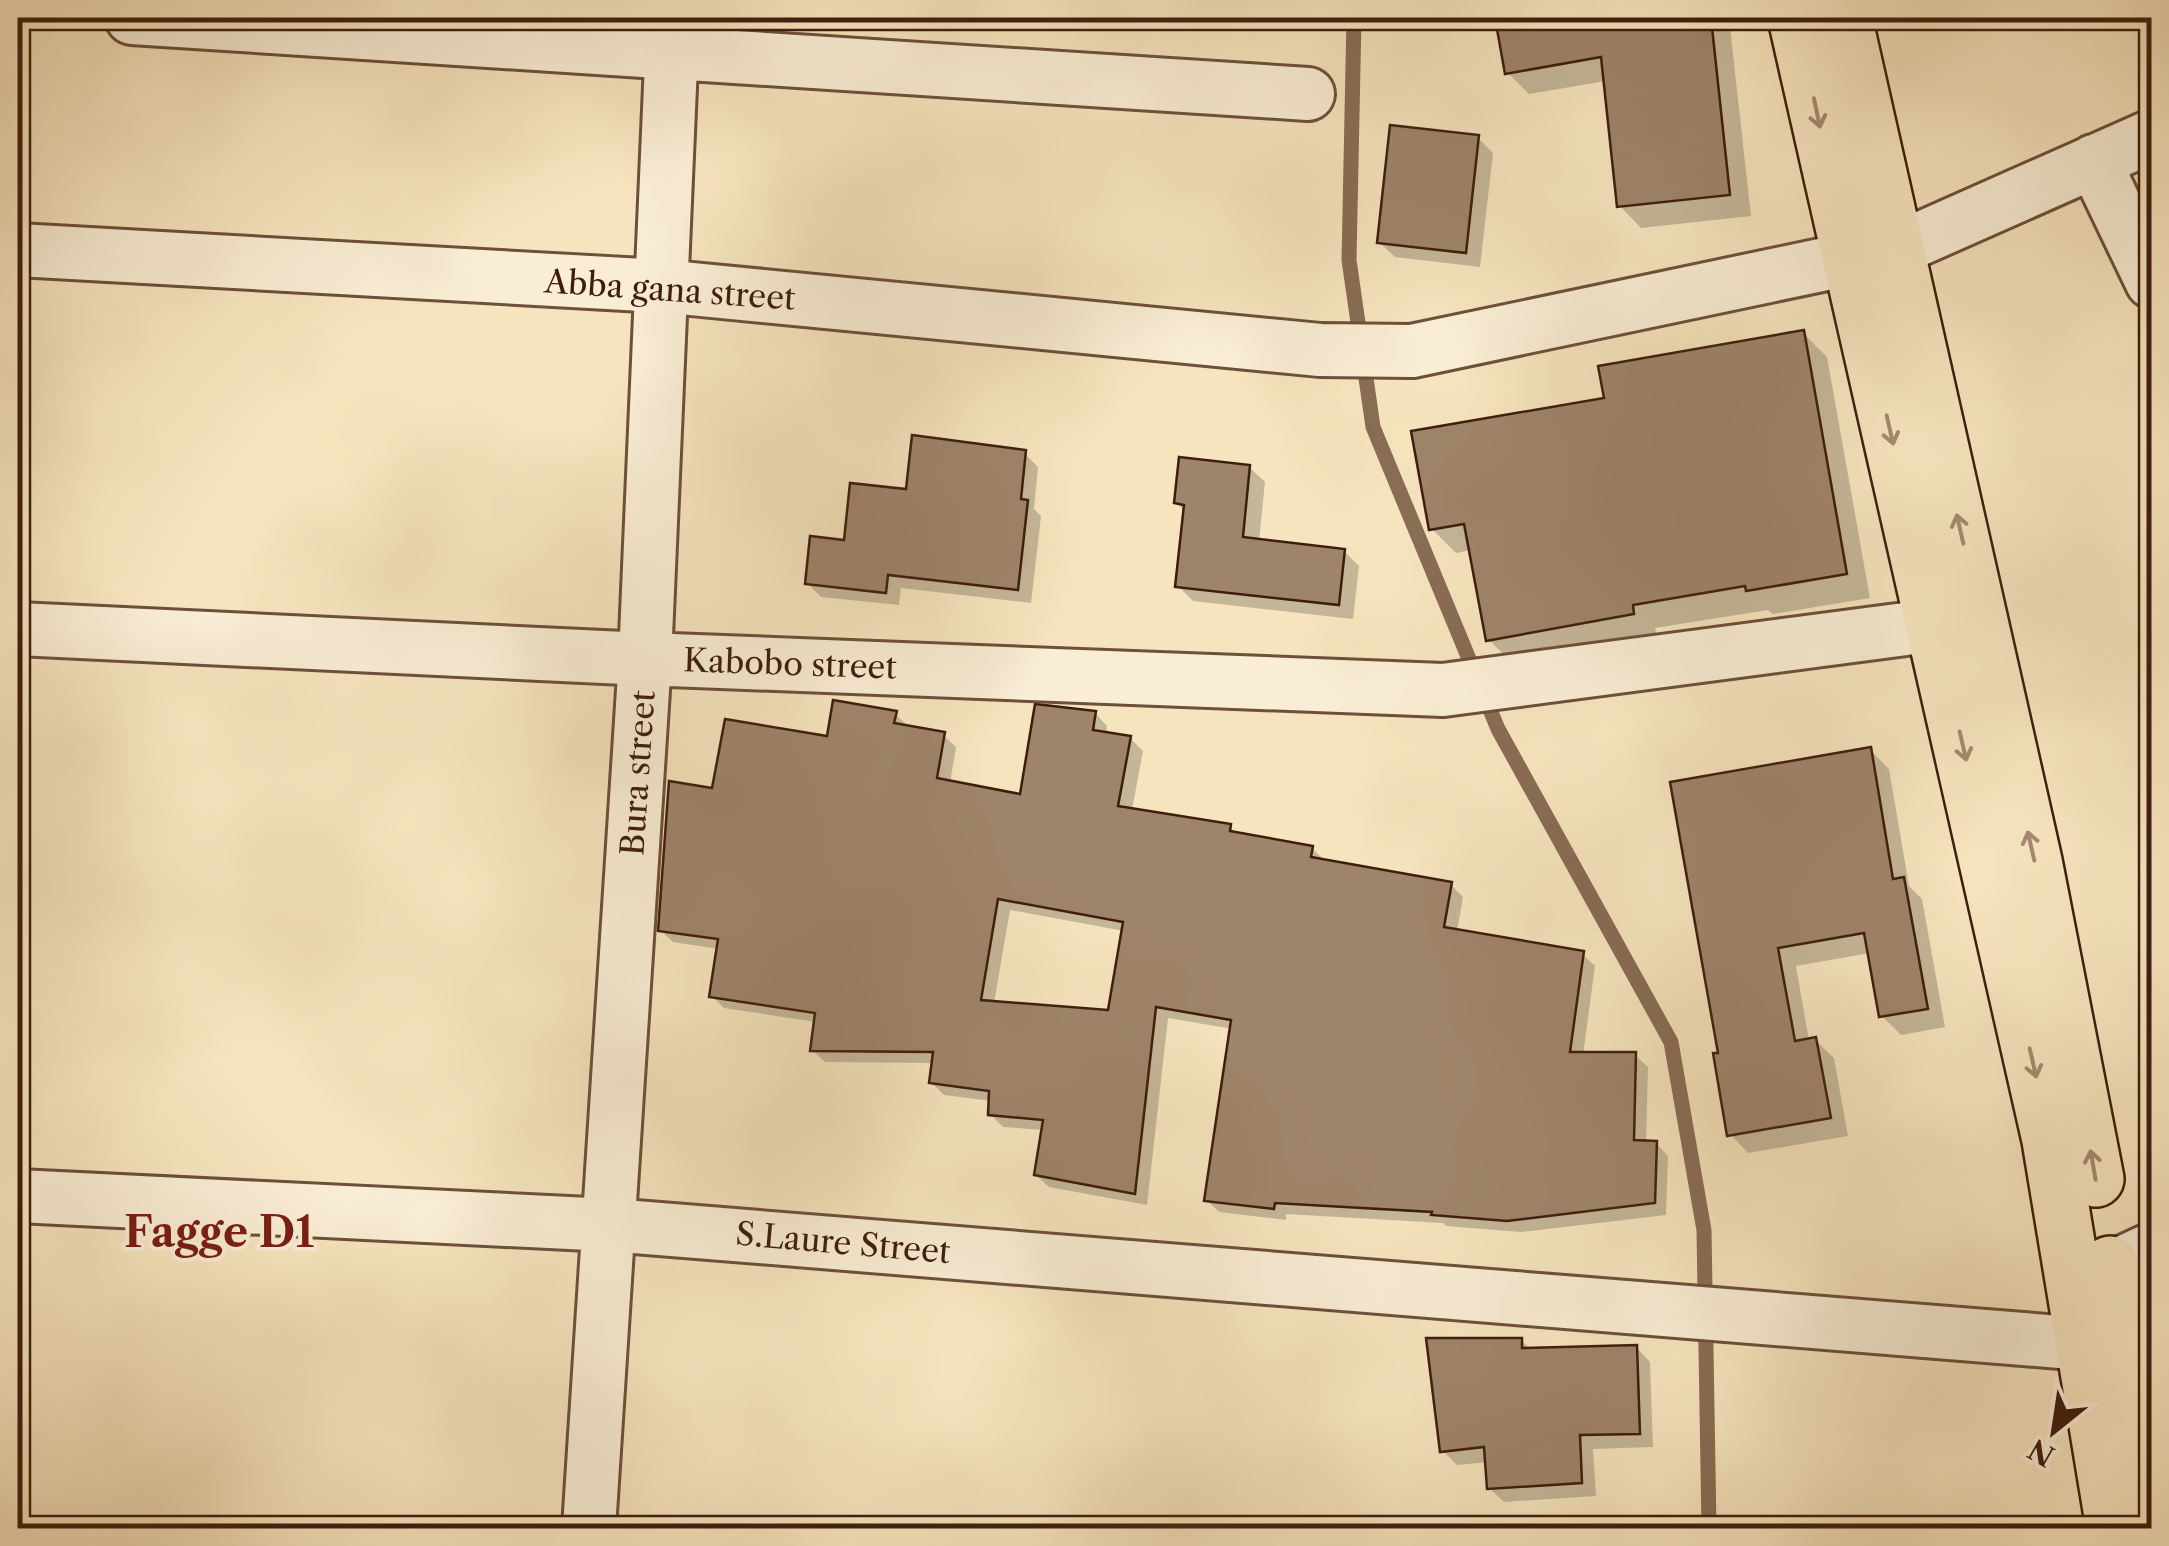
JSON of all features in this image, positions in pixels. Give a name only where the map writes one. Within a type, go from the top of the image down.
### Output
[{"type":"main road","points":[[1796,18],[1873,255],[2034,861],[2131,1258],[2152,1502]]},
{"type":"main road","points":[[1844,18],[1873,255],[1936,624],[2050,1140],[2114,1528]]},
{"type":"street","points":[[132,18],[673,35],[1308,94]]},
{"type":"street","name":"Bura street","points":[[589,1528],[645,658],[673,35]]},
{"type":"street","name":"Abba gana street","points":[[18,250],[662,286],[1320,350],[1412,351],[1873,255],[2152,136]]},
{"type":"street","points":[[2094,161],[2152,282]]},
{"type":"street","name":"Kabobo street","points":[[18,629],[1443,690],[1936,624]]},
{"type":"street","name":"S.Laure Street","points":[[18,1196],[610,1225],[2085,1344]]},
{"type":"building","points":[[1495,18],[1711,18],[1730,195],[1617,207],[1601,57],[1505,74]]},
{"type":"building","points":[[1390,125],[1479,135],[1466,253],[1377,243]]},
{"type":"building","points":[[1804,330],[1847,574],[1633,605],[1634,614],[1486,641],[1464,524],[1429,530],[1411,431],[1604,398],[1598,366]]},
{"type":"building","points":[[912,435],[1026,450],[1021,499],[1028,500],[1018,590],[888,575],[886,593],[805,584],[810,536],[844,540],[850,483],[906,489]]},
{"type":"building","points":[[1179,457],[1250,465],[1243,537],[1345,549],[1339,605],[1175,587],[1184,505],[1174,503]]},
{"type":"building","points":[[833,700],[897,711],[894,723],[945,732],[937,778],[1020,794],[1035,704],[1096,711],[1093,730],[1131,736],[1118,806],[1231,824],[1230,831],[1313,846],[1311,857],[1452,882],[1444,927],[1584,951],[1570,1052],[1636,1052],[1634,1140],[1657,1141],[1655,1203],[1507,1221],[1431,1215],[1432,1212],[1275,1203],[1274,1209],[1204,1201],[1231,1020],[1156,1007],[1135,1194],[1034,1175],[1043,1120],[988,1115],[989,1091],[929,1083],[933,1052],[810,1051],[815,1013],[709,997],[718,939],[658,931],[669,781],[712,788],[725,719],[827,736]],"holes":[[[998,899],[1123,922],[1108,1010],[981,1000]]]},
{"type":"building","points":[[1871,747],[1893,879],[1904,877],[1928,1009],[1879,1017],[1864,933],[1778,948],[1795,1041],[1816,1037],[1831,1118],[1727,1136],[1713,1053],[1718,1053],[1670,782]]},
{"type":"building","points":[[1426,1338],[1522,1338],[1522,1348],[1637,1345],[1640,1434],[1580,1435],[1582,1483],[1487,1489],[1484,1447],[1440,1452]]},
{"type":"waterway","points":[[1354,18],[1349,260],[1373,427],[1498,729],[1671,1042],[1704,1230],[1709,1528]]},
{"type":"district","name":"Fagge D1","points":[[219,1232]]}]
